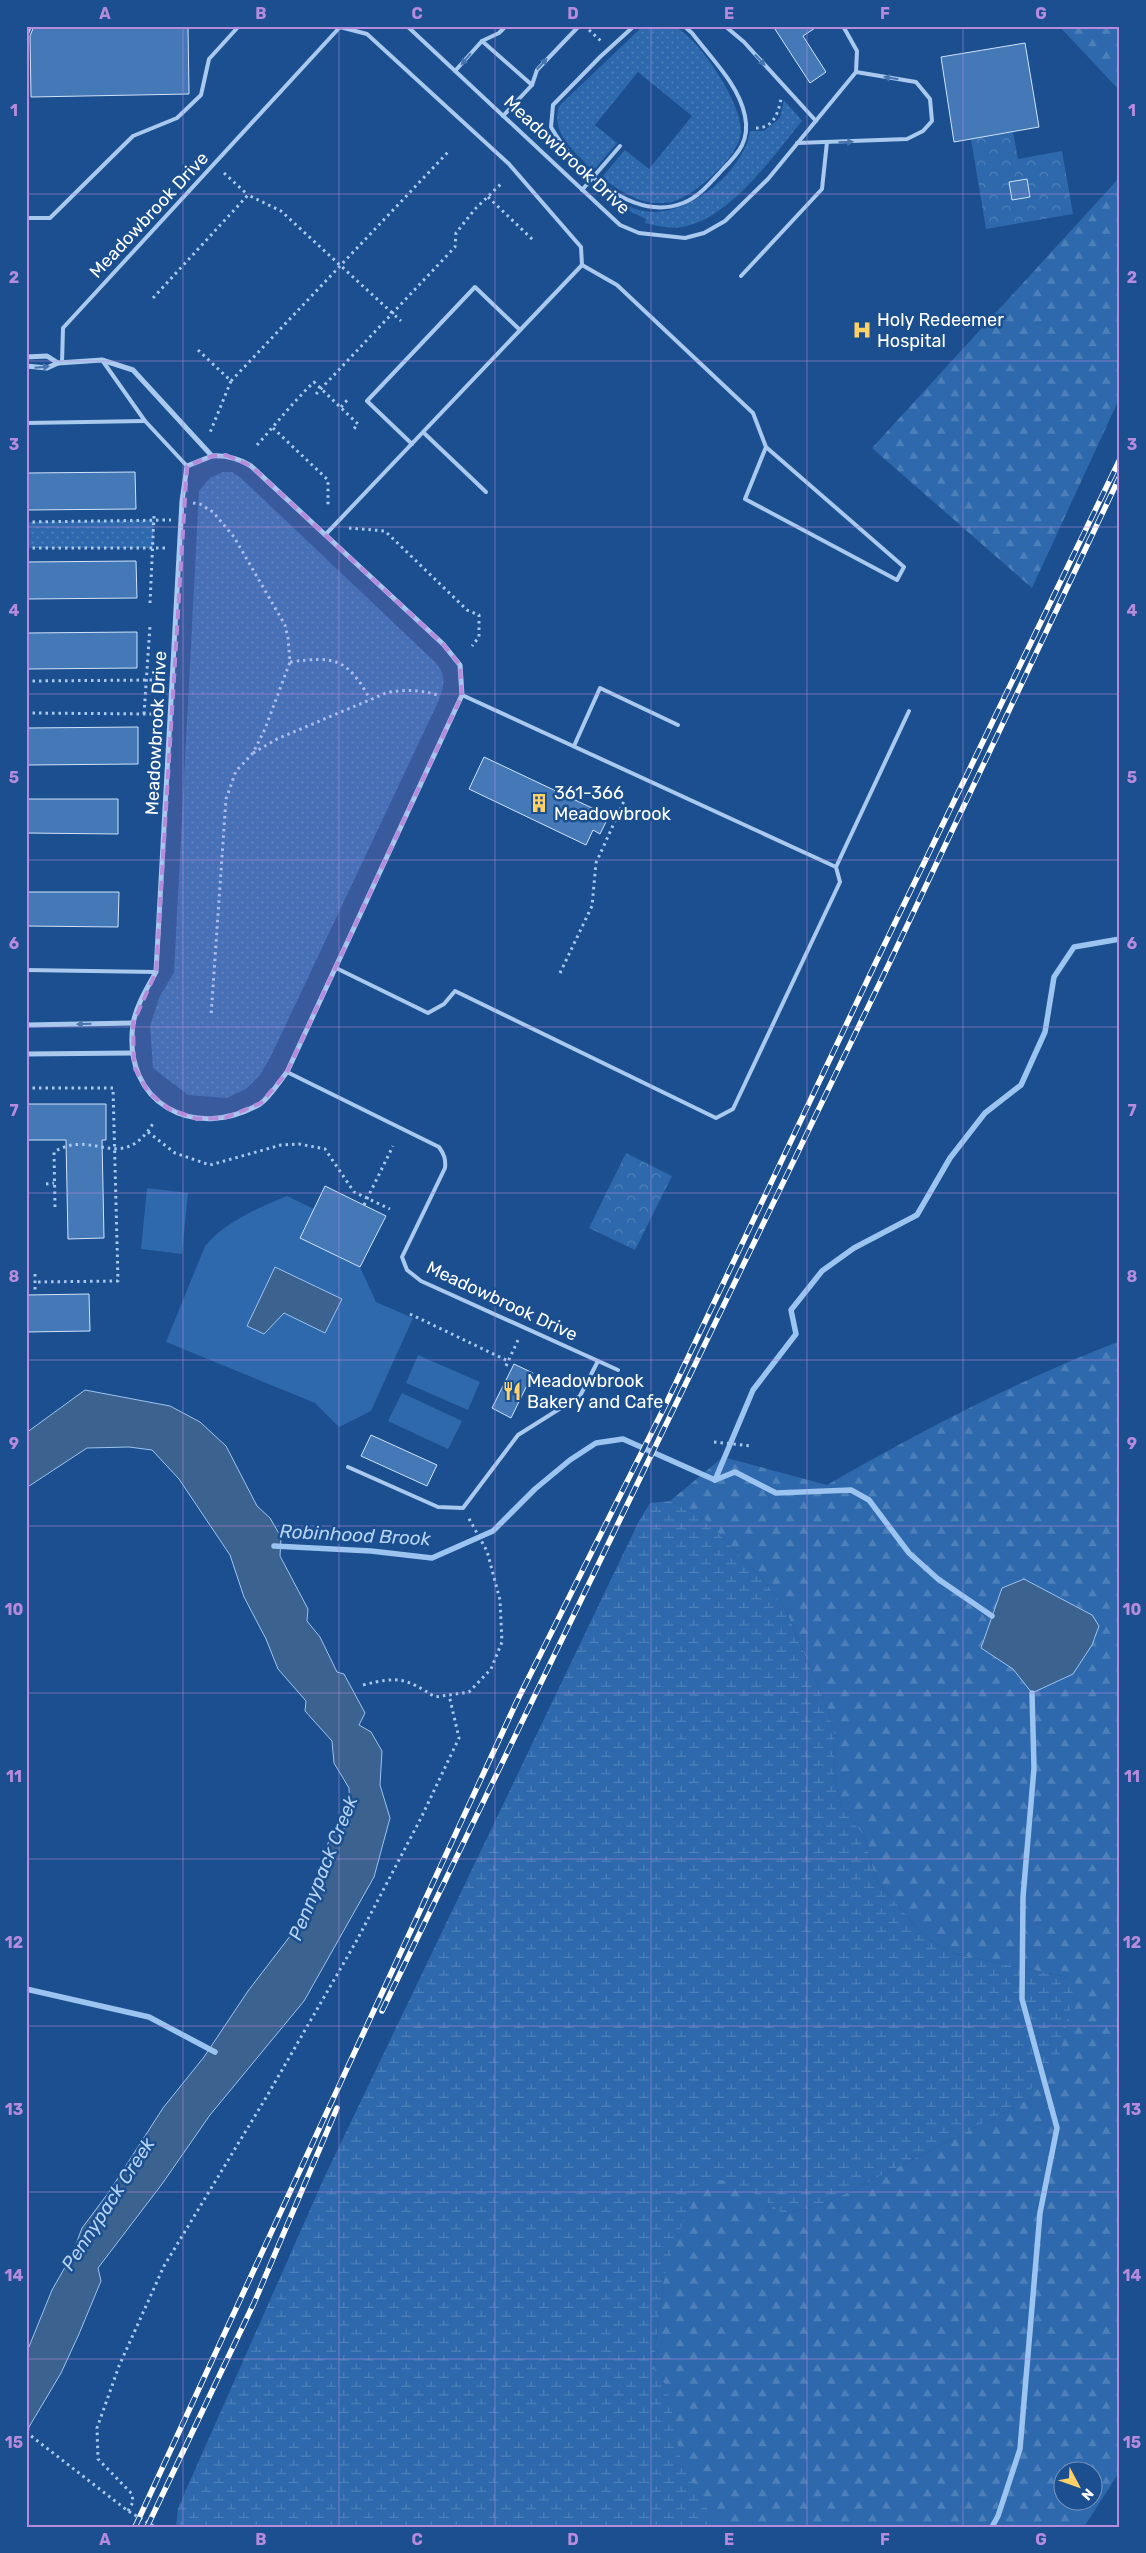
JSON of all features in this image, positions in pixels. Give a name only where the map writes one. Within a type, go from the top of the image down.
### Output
[{"type":"street","points":[[26,357],[48,356],[60,363]]},
{"type":"street","points":[[26,366],[47,368],[60,363],[102,360],[133,370],[212,456]]},
{"type":"street","name":"Meadowbrook Drive","points":[[212,456],[233,457],[251,466],[452,654],[460,665],[462,695],[287,1072],[261,1103],[225,1118],[197,1120],[168,1109],[148,1092],[134,1067],[132,1053],[133,1023],[142,997],[156,972],[180,548],[188,466],[212,456]]},
{"type":"street","points":[[26,1024],[133,1023]]},
{"type":"street","points":[[26,1054],[132,1053]]},
{"type":"lane","points":[[26,37],[30,26]]},
{"type":"lane","points":[[26,218],[50,218],[133,136],[177,118],[201,95],[209,59],[239,26]]},
{"type":"lane","name":"Meadowbrook Drive","points":[[407,26],[620,225],[639,233],[685,238],[704,233],[725,220],[768,179],[856,72]]},
{"type":"lane","points":[[455,71],[482,41],[499,33],[506,26]]},
{"type":"lane","points":[[503,116],[532,85],[537,70],[579,26]]},
{"type":"lane","points":[[634,26],[600,57],[554,106],[551,127],[558,139],[608,190],[643,206],[666,208],[684,203],[702,191],[740,152],[746,140],[743,110],[736,93],[692,33],[684,26]]},
{"type":"lane","points":[[725,26],[744,42],[816,121]]},
{"type":"lane","points":[[797,144],[907,139],[923,131],[932,121],[930,99],[916,82],[856,72],[857,51],[843,26]]},
{"type":"lane","name":"Meadowbrook Drive","points":[[60,363],[64,328],[340,28],[367,34],[510,164],[581,247],[582,265]]},
{"type":"lane","points":[[482,41],[532,85]]},
{"type":"lane","points":[[742,276],[822,189],[827,142]]},
{"type":"lane","points":[[582,190],[620,146]]},
{"type":"lane","points":[[325,536],[582,265],[617,285],[753,413],[766,448],[904,568],[898,580],[745,499],[766,448]]},
{"type":"lane","points":[[412,444],[367,401],[401,365],[475,287],[520,330]]},
{"type":"lane","points":[[102,360],[145,421],[188,466]]},
{"type":"lane","points":[[26,423],[145,421]]},
{"type":"lane","points":[[424,433],[486,492]]},
{"type":"lane","points":[[574,746],[600,688],[678,724]]},
{"type":"lane","points":[[462,695],[836,867]]},
{"type":"lane","points":[[336,968],[428,1013],[444,1004],[455,991],[716,1118],[733,1109],[840,882],[836,867],[909,711]]},
{"type":"lane","points":[[26,970],[156,972]]},
{"type":"lane","name":"Meadowbrook Drive","points":[[287,1072],[439,1147],[444,1153],[446,1159],[445,1168],[402,1257],[407,1270],[421,1280],[618,1370]]},
{"type":"lane","points":[[348,1467],[438,1507],[463,1508],[518,1435],[580,1396],[598,1361]]},
{"type":"path","points":[[589,30],[601,41]]},
{"type":"path","points":[[746,128],[764,128],[778,116],[784,85]]},
{"type":"path","points":[[204,447],[231,381],[449,151]]},
{"type":"path","points":[[224,173],[248,195],[282,211],[401,321]]},
{"type":"path","points":[[316,394],[455,248],[456,233],[503,182]]},
{"type":"path","points":[[153,298],[248,195]]},
{"type":"path","points":[[488,197],[533,240]]},
{"type":"path","points":[[198,350],[231,381]]},
{"type":"path","points":[[257,446],[290,410],[294,401],[314,382],[358,424],[353,430]]},
{"type":"path","points":[[340,407],[349,398]]},
{"type":"path","points":[[273,428],[328,480],[328,508]]},
{"type":"path","points":[[200,504],[213,512],[234,537],[285,625],[288,638],[290,662],[265,729],[253,753]]},
{"type":"path","points":[[150,603],[154,516]]},
{"type":"path","points":[[26,522],[182,520]]},
{"type":"path","points":[[349,528],[385,531],[467,610],[480,615],[479,637],[472,646]]},
{"type":"path","points":[[26,548],[180,548]]},
{"type":"path","points":[[144,714],[150,626]]},
{"type":"path","points":[[290,662],[320,658],[343,664],[361,682],[370,699]]},
{"type":"path","points":[[26,681],[155,680]]},
{"type":"path","points":[[211,1016],[226,799],[236,771],[253,753],[276,739],[370,699],[402,689],[438,695]]},
{"type":"path","points":[[26,713],[152,714]]},
{"type":"path","points":[[560,973],[592,906],[596,863],[624,801]]},
{"type":"path","points":[[26,1088],[113,1088],[118,1281],[35,1282]]},
{"type":"path","points":[[55,1207],[54,1152],[65,1146],[100,1145],[115,1150],[129,1147],[141,1140],[154,1122]]},
{"type":"path","points":[[148,1132],[175,1153],[210,1165],[281,1145],[299,1144],[325,1149],[354,1192],[390,1209]]},
{"type":"path","points":[[364,1206],[393,1146]]},
{"type":"path","points":[[46,1184],[54,1183]]},
{"type":"path","points":[[35,1274],[35,1291]]},
{"type":"path","points":[[410,1314],[508,1361]]},
{"type":"path","points":[[506,1366],[518,1340]]},
{"type":"path","points":[[714,1442],[752,1446]]},
{"type":"path","points":[[363,1685],[381,1680],[409,1680],[435,1697],[469,1692],[491,1669],[502,1642],[500,1600],[487,1552],[468,1517]]},
{"type":"path","points":[[128,2511],[132,2502],[132,2494],[98,2459],[97,2428],[119,2366],[164,2266],[320,2006],[421,1818],[459,1738],[449,1695]]},
{"type":"path","points":[[26,2432],[53,2451],[128,2511],[155,2527]]},
{"type":"highlighted area","points":[[226,455],[251,466],[443,644],[460,665],[462,695],[287,1072],[261,1103],[225,1118],[197,1119],[169,1109],[148,1092],[134,1067],[133,1023],[156,972],[187,466],[212,456]]},
{"type":"green space","points":[[643,26],[674,26],[687,35],[708,59],[728,90],[740,120],[741,132],[739,142],[725,163],[694,191],[671,202],[656,203],[642,200],[627,194],[601,178],[625,150],[649,169],[692,116],[638,72],[595,125],[617,143],[593,171],[566,142],[558,125],[559,106]]},
{"type":"green space","points":[[1059,26],[1120,26],[1120,91]]},
{"type":"green space","points":[[784,100],[802,121],[750,184],[718,212],[701,221],[678,228],[645,223],[646,219],[621,207],[603,190],[628,206],[644,211],[660,212],[677,208],[694,200],[725,176],[737,162],[745,147],[750,131],[764,131],[780,118]]},
{"type":"green space","points":[[1013,132],[1018,159],[1062,151],[1073,214],[986,229],[971,139]]},
{"type":"green space","points":[[1120,177],[1120,397],[1032,588],[872,448]]},
{"type":"green space","points":[[223,472],[232,472],[241,478],[436,663],[443,677],[439,700],[270,1058],[260,1075],[246,1089],[227,1098],[188,1095],[153,1068],[150,1026],[159,998],[174,972],[199,491],[210,478]]},
{"type":"green space","points":[[154,520],[153,548],[26,548],[26,522]]},
{"type":"green space","points":[[626,1153],[672,1176],[635,1250],[589,1228]]},
{"type":"green space","points":[[325,1186],[386,1216],[360,1267],[376,1302],[413,1318],[371,1411],[339,1427],[315,1403],[166,1342],[205,1246],[214,1237],[243,1216],[287,1196],[314,1209]]},
{"type":"green space","points":[[147,1188],[188,1193],[182,1254],[141,1249]]},
{"type":"green space","points":[[1120,1341],[1120,2471],[1104,2496],[1104,2460],[1054,2460],[1054,2510],[1095,2510],[1084,2527],[491,2527],[667,2387],[653,2368],[664,2276],[537,1862],[784,2214],[829,2202],[1013,2108],[1067,1977],[955,1954],[927,1939],[876,1880],[864,1836],[841,1806],[834,1775],[835,1737],[828,1710],[785,1608],[758,1573],[701,1516],[670,1501],[723,1457],[827,1485],[971,1407],[1045,1372]]},
{"type":"green space","points":[[418,1355],[480,1382],[468,1410],[406,1383]]},
{"type":"green space","points":[[402,1393],[462,1421],[448,1449],[388,1421]]},
{"type":"green space","points":[[670,1501],[701,1516],[758,1573],[785,1608],[828,1710],[835,1737],[834,1775],[841,1806],[864,1836],[876,1880],[927,1939],[955,1954],[1067,1977],[1073,1994],[1059,2058],[1013,2108],[829,2202],[784,2214],[753,2192],[730,2182],[719,2180],[707,2181],[695,2187],[664,2276],[653,2367],[667,2387],[681,2461],[712,2518],[722,2527],[176,2527],[178,2508],[324,2178],[638,1523],[650,1503]]},
{"type":"water","points":[[275,1267],[342,1299],[325,1333],[284,1313],[264,1334],[247,1326]]},
{"type":"water","name":"Pennypack Creek","points":[[85,1390],[170,1406],[200,1422],[226,1446],[257,1506],[270,1518],[281,1537],[280,1556],[308,1609],[307,1621],[320,1637],[337,1672],[344,1674],[365,1713],[359,1725],[371,1732],[382,1751],[380,1785],[390,1818],[374,1877],[304,2001],[210,2115],[162,2184],[98,2268],[101,2281],[61,2373],[29,2427],[26,2455],[26,2354],[52,2290],[72,2255],[82,2228],[109,2192],[163,2108],[204,2057],[248,1991],[304,1918],[330,1837],[350,1825],[349,1788],[334,1763],[332,1741],[305,1711],[306,1701],[278,1669],[266,1639],[244,1597],[230,1555],[179,1479],[152,1450],[129,1447],[87,1448],[26,1488],[26,1433]]},
{"type":"water","points":[[1024,1579],[1092,1615],[1099,1626],[1092,1645],[1073,1674],[1032,1693],[1013,1669],[981,1648],[1002,1588]]},
{"type":"building","points":[[34,26],[188,26],[189,94],[31,97],[30,36]]},
{"type":"building","points":[[773,26],[818,26],[803,36],[826,72],[810,83]]},
{"type":"building","points":[[1025,43],[1039,127],[954,142],[941,57]]},
{"type":"building","points":[[1027,179],[1030,197],[1012,200],[1009,182]]},
{"type":"building","points":[[135,472],[136,509],[26,510],[26,473]]},
{"type":"building","points":[[136,561],[137,598],[26,599],[26,562]]},
{"type":"building","points":[[137,632],[137,668],[26,669],[26,633]]},
{"type":"building","points":[[138,727],[138,764],[26,765],[26,728]]},
{"type":"building","name":"361-366 Meadowbrook","points":[[484,757],[609,816],[600,834],[593,830],[586,845],[469,789]]},
{"type":"building","points":[[26,799],[118,799],[118,834],[26,833]]},
{"type":"building","points":[[26,892],[119,892],[118,927],[26,926]]},
{"type":"building","points":[[26,1104],[106,1104],[106,1140],[102,1140],[104,1238],[68,1239],[66,1140],[26,1140]]},
{"type":"building","points":[[325,1186],[386,1216],[360,1267],[300,1238]]},
{"type":"building","points":[[89,1294],[90,1331],[26,1332],[26,1295]]},
{"type":"building","name":"Meadowbrook Bakery and Cafe","points":[[514,1364],[533,1373],[511,1418],[492,1408]]},
{"type":"building","points":[[371,1435],[437,1465],[427,1486],[361,1456]]},
{"type":"waterway","name":"Robinhood Brook","points":[[715,1480],[753,1390],[796,1334],[791,1310],[822,1271],[854,1248],[917,1215],[950,1158],[985,1113],[1021,1085],[1045,1032],[1054,977],[1074,947],[1120,939]]},
{"type":"waterway","name":"Robinhood Brook","points":[[274,1546],[371,1551],[432,1558],[493,1531],[535,1489],[570,1460],[596,1443],[623,1439],[715,1480]]},
{"type":"waterway","points":[[715,1480],[735,1472],[776,1493],[851,1490],[869,1500],[909,1553],[938,1579],[992,1616]]},
{"type":"waterway","points":[[992,2527],[998,2516],[1020,2449],[1040,2213],[1057,2128],[1022,1999],[1023,1897],[1034,1768],[1032,1693]]},
{"type":"waterway","points":[[26,1989],[149,2017],[215,2052]]},
{"type":"railway","points":[[135,2527],[517,1701],[664,1408],[877,960],[1120,459]]},
{"type":"railway","points":[[382,2011],[888,966],[1120,476]]},
{"type":"railway","points":[[147,2527],[254,2303],[337,2108]]},
{"type":"place","name":"Holy Redeemer Hospital","points":[[862,330]]},
{"type":"place","name":"361-366 Meadowbrook","points":[[539,803]]},
{"type":"place","name":"Meadowbrook Bakery and Cafe","points":[[512,1391]]}]
